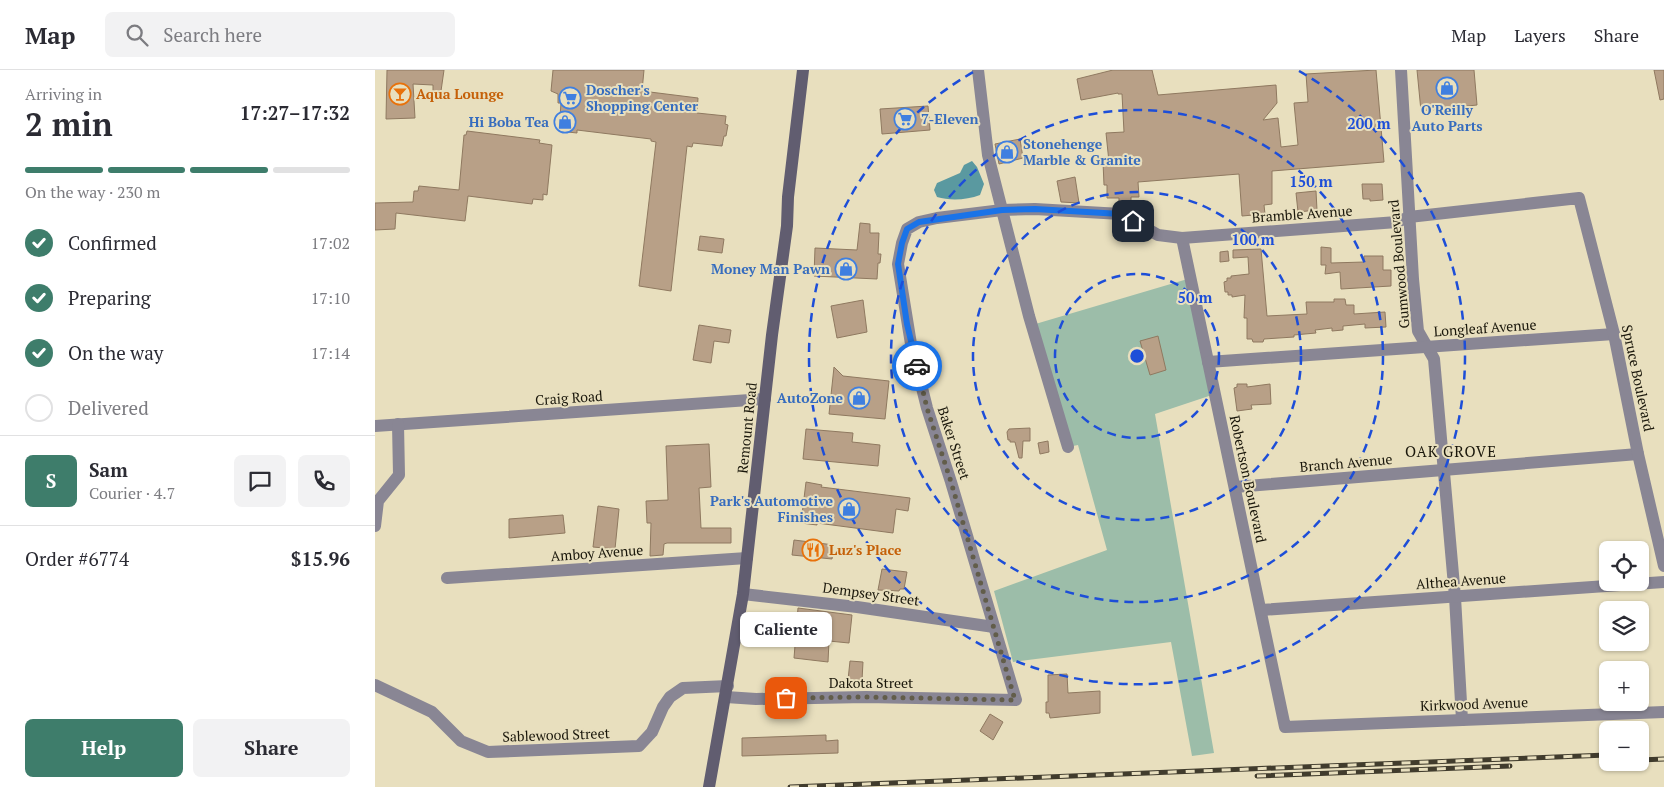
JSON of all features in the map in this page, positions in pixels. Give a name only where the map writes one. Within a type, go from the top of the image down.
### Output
[{"type":"main road","name":"Remount Road","points":[[709,787],[743,594],[787,226],[788,197],[803,70]]},
{"type":"street","points":[[978,70],[988,156],[1029,316],[1068,448]]},
{"type":"street","name":"Gumwood Boulevard","points":[[1401,70],[1409,217],[1418,331],[1434,359],[1455,597],[1462,720]]},
{"type":"street","name":"Bramble Avenue","points":[[1002,210],[1035,209],[1121,214],[1158,235],[1182,238],[1397,222],[1409,217],[1579,198]]},
{"type":"street","name":"Spruce Boulevard","points":[[1579,198],[1614,334],[1638,454],[1664,566]]},
{"type":"street","name":"Baker Street","points":[[1002,210],[919,222],[907,229],[898,264],[907,324],[927,408],[951,482],[1015,700]]},
{"type":"street","name":"Robertson Boulevard","points":[[1182,238],[1285,727]]},
{"type":"street","name":"Longleaf Avenue","points":[[1208,362],[1614,334]]},
{"type":"street","name":"Craig Road","points":[[375,426],[765,399]]},
{"type":"street","points":[[375,526],[379,501],[399,475],[398,424]]},
{"type":"street","name":"Branch Avenue","points":[[1235,486],[1638,454]]},
{"type":"street","name":"Amboy Avenue","points":[[447,578],[747,558]]},
{"type":"street","name":"Althea Avenue","points":[[1261,610],[1664,582]]},
{"type":"street","name":"Dempsey Street","points":[[743,594],[857,607],[994,627]]},
{"type":"street","name":"Sablewood Street","points":[[375,685],[432,712],[461,740],[488,752],[639,746],[652,732],[663,707],[670,697],[683,688],[727,691]]},
{"type":"street","name":"Dakota Street","points":[[727,691],[756,699],[866,697],[1015,700]]},
{"type":"street","name":"Kirkwood Avenue","points":[[1285,727],[1664,712]]},
{"type":"green space","points":[[1191,278],[1215,394],[1155,414],[1214,753],[1192,756],[1171,642],[1013,662],[994,591],[1107,550],[1078,445],[1068,447],[1032,325]]},
{"type":"water","points":[[972,161],[977,167],[984,184],[980,195],[959,199],[937,197],[934,190],[937,183],[960,173],[964,165]]},
{"type":"building","name":"Aqua Lounge","points":[[387,70],[444,70],[441,91],[433,91],[433,85],[413,84],[415,118],[386,119]]},
{"type":"building","points":[[553,70],[644,70],[642,91],[698,98],[697,113],[726,116],[725,124],[728,125],[722,146],[693,143],[692,147],[687,146],[671,291],[639,286],[656,142],[651,141],[651,139],[577,130],[577,133],[559,131],[561,103],[558,103],[558,94],[551,91]]},
{"type":"building","points":[[1113,70],[1152,70],[1158,95],[1276,85],[1277,103],[1263,120],[1278,118],[1281,147],[1298,145],[1294,103],[1308,102],[1306,74],[1376,70],[1384,162],[1272,171],[1272,204],[1264,205],[1265,214],[1242,216],[1239,174],[1138,182],[1139,197],[1131,197],[1131,204],[1119,204],[1119,198],[1107,198],[1107,185],[1104,185],[1103,162],[1109,162],[1106,133],[1124,132],[1122,94],[1118,93],[1081,100],[1077,79]]},
{"type":"building","name":"O'Reilly Auto Parts","points":[[1417,70],[1474,70],[1477,105],[1421,111]]},
{"type":"building","points":[[1654,70],[1664,70],[1664,99],[1660,100]]},
{"type":"building","name":"7-Eleven","points":[[928,106],[930,130],[882,134],[880,109]]},
{"type":"building","points":[[467,131],[540,140],[539,143],[552,145],[547,195],[543,194],[543,200],[533,199],[532,204],[468,196],[465,221],[396,213],[395,229],[375,230],[375,203],[413,202],[414,191],[418,191],[419,186],[459,190],[464,135],[466,135]]},
{"type":"building","name":"Stonehenge Marble & Granite","points":[[1020,139],[1023,158],[999,164],[995,144]]},
{"type":"building","points":[[1075,177],[1079,203],[1061,202],[1057,181]]},
{"type":"building","points":[[1362,184],[1382,184],[1383,200],[1370,201],[1370,199],[1363,199]]},
{"type":"building","points":[[1316,191],[1317,210],[1298,212],[1296,193]]},
{"type":"building","name":"Money Man Pawn","points":[[860,223],[870,224],[870,233],[879,233],[878,254],[881,254],[880,263],[878,263],[877,279],[814,276],[815,248],[857,250]]},
{"type":"building","points":[[700,236],[724,239],[722,253],[698,250]]},
{"type":"building","points":[[1321,247],[1331,248],[1331,263],[1364,262],[1364,256],[1383,256],[1383,270],[1391,270],[1391,286],[1341,289],[1340,272],[1325,274],[1326,265],[1321,265]]},
{"type":"building","points":[[1261,249],[1267,316],[1307,314],[1306,302],[1334,302],[1334,299],[1345,299],[1346,305],[1354,305],[1354,314],[1385,312],[1386,327],[1365,328],[1365,324],[1343,326],[1343,330],[1332,331],[1332,328],[1315,330],[1316,333],[1294,335],[1294,337],[1264,339],[1263,342],[1253,342],[1252,339],[1247,339],[1247,318],[1244,318],[1245,295],[1232,297],[1232,295],[1228,295],[1228,292],[1225,292],[1224,282],[1227,281],[1227,278],[1231,278],[1231,276],[1249,274],[1248,257],[1233,258],[1233,250]]},
{"type":"building","points":[[1228,251],[1229,261],[1220,262],[1220,252]]},
{"type":"building","points":[[863,300],[867,332],[837,338],[831,306]]},
{"type":"building","points":[[699,325],[731,330],[729,343],[714,341],[711,363],[693,360]]},
{"type":"building","points":[[1158,336],[1166,370],[1150,375],[1140,341]]},
{"type":"building","name":"AutoZone","points":[[834,367],[843,376],[889,381],[885,419],[829,414]]},
{"type":"building","points":[[1237,384],[1247,384],[1247,387],[1270,384],[1271,404],[1251,405],[1252,409],[1237,411],[1234,388],[1237,387]]},
{"type":"building","points":[[1030,428],[1030,441],[1023,441],[1022,458],[1019,458],[1015,442],[1008,440],[1007,432],[1009,429]]},
{"type":"building","points":[[806,429],[853,433],[852,442],[880,445],[878,466],[803,459]]},
{"type":"building","points":[[1048,441],[1049,452],[1040,454],[1038,443]]},
{"type":"building","points":[[709,444],[711,487],[699,488],[701,528],[731,528],[731,543],[667,543],[664,544],[663,555],[650,556],[651,523],[647,523],[646,501],[668,500],[666,446]]},
{"type":"building","name":"Park's Automotive Finishes","points":[[806,482],[822,485],[821,487],[910,498],[908,511],[896,509],[893,533],[817,523],[817,525],[801,523]]},
{"type":"building","points":[[598,506],[619,509],[615,549],[593,547]]},
{"type":"building","points":[[563,515],[565,533],[509,538],[509,519]]},
{"type":"building","name":"Luz's Place","points":[[794,540],[834,545],[832,559],[792,555]]},
{"type":"building","points":[[882,569],[907,572],[904,589],[899,591],[878,590]]},
{"type":"building","points":[[798,608],[852,615],[849,643],[829,641],[828,662],[794,658]]},
{"type":"building","points":[[850,661],[863,662],[862,680],[848,680]]},
{"type":"building","points":[[1067,674],[1068,693],[1100,691],[1100,713],[1050,718],[1049,713],[1046,713],[1048,675]]},
{"type":"building","points":[[990,714],[1003,722],[993,740],[980,731]]},
{"type":"building","points":[[826,735],[826,741],[838,740],[838,753],[742,756],[742,738]]},
{"type":"railway","points":[[790,787],[1599,755]]},
{"type":"railway","points":[[1649,760],[1664,759]]},
{"type":"railway","points":[[1257,776],[1510,766]]},
{"type":"way so far","points":[[786,698],[866,697],[1015,700],[951,482],[927,408],[917,366]]},
{"type":"place","name":"O'Reilly Auto Parts","points":[[1447,88]]},
{"type":"place","name":"Aqua Lounge","points":[[400,94]]},
{"type":"place","name":"Doscher's Shopping Center","points":[[570,98]]},
{"type":"place","name":"7-Eleven","points":[[905,119]]},
{"type":"place","name":"Hi Boba Tea","points":[[565,122]]},
{"type":"place","name":"Stonehenge Marble & Granite","points":[[1007,152]]},
{"type":"place","name":"Money Man Pawn","points":[[846,269]]},
{"type":"place","name":"AutoZone","points":[[859,398]]},
{"type":"place","name":"Park's Automotive Finishes","points":[[849,509]]},
{"type":"place","name":"Luz's Place","points":[[813,550]]},
{"type":"place","name":"Caliente","points":[[786,698]]},
{"type":"district","name":"OAK GROVE","points":[[1451,452]]},
{"type":"route","points":[[917,366],[907,324],[898,264],[907,229],[919,222],[937,218],[1002,210],[1035,209],[1121,214],[1133,221]]}]
